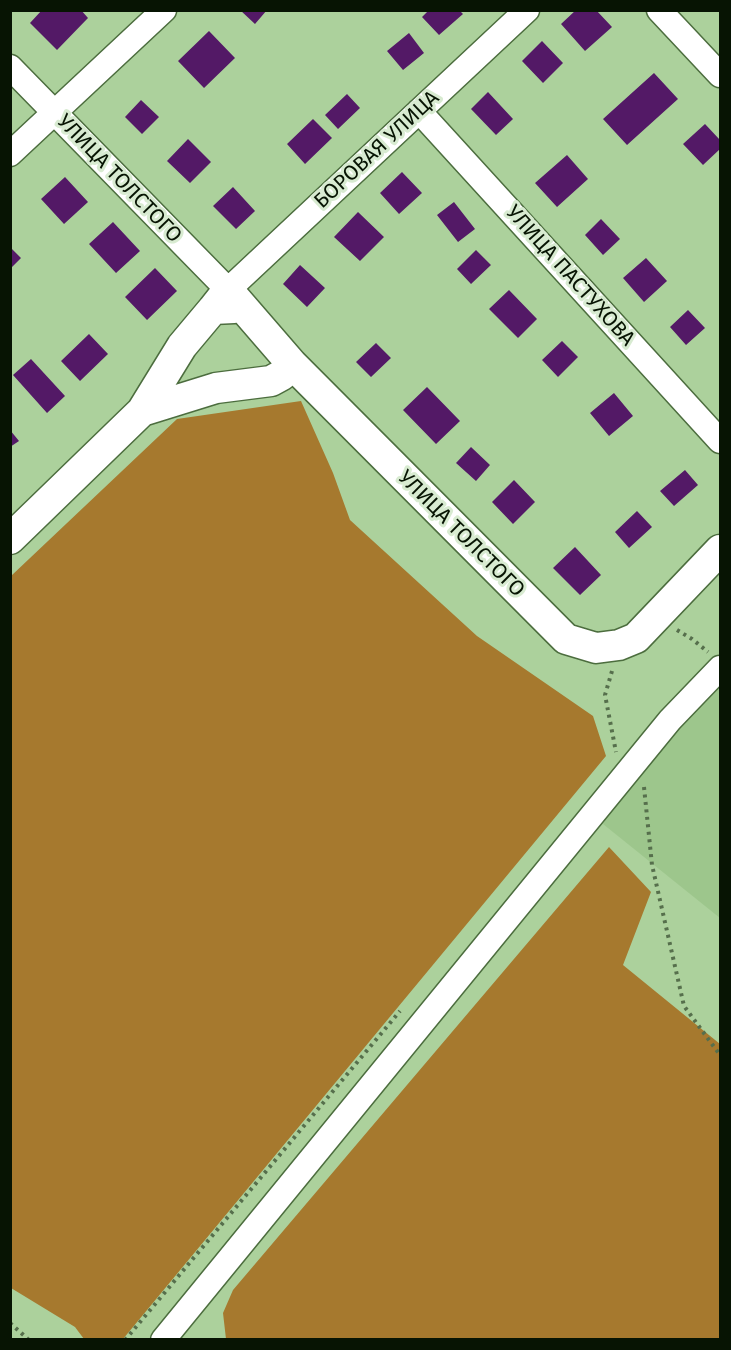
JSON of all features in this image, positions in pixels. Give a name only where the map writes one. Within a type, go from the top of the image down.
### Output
[{"type":"street","points":[[10,154],[164,10]]},
{"type":"street","name":"БОРОВАЯ УЛИЦА","points":[[228,302],[419,111],[527,10]]},
{"type":"street","points":[[659,10],[720,75]]},
{"type":"street","name":"УЛИЦА ТОЛСТОГО","points":[[10,67],[228,302],[566,639],[596,648],[619,645]]},
{"type":"street","name":"УЛИЦА ПАСТУХОВА","points":[[419,111],[720,441]]},
{"type":"street","points":[[10,539],[141,411],[182,346],[228,302]]},
{"type":"street","points":[[182,346],[180,367],[191,382],[216,388]]},
{"type":"street","points":[[141,411],[216,388],[271,381],[282,375],[292,364]]},
{"type":"street","points":[[619,645],[636,638],[720,550]]},
{"type":"street","points":[[164,1340],[717,662]]},
{"type":"path","points":[[656,618],[692,639],[717,662]]},
{"type":"path","points":[[619,645],[605,695],[622,779]]},
{"type":"path","points":[[640,757],[652,865],[684,1006],[720,1055]]},
{"type":"path","points":[[125,1340],[402,1010]]},
{"type":"path","points":[[10,1323],[29,1340]]},
{"type":"shaded area","points":[[301,401],[333,473],[350,520],[477,636],[593,716],[606,756],[123,1339],[84,1339],[75,1327],[11,1288],[11,576],[177,419]]},
{"type":"shaded area","points":[[720,681],[720,918],[603,824],[640,757]]},
{"type":"shaded area","points":[[609,847],[651,892],[623,965],[720,1044],[720,1339],[226,1339],[223,1313],[233,1290]]},
{"type":"building","points":[[42,10],[81,10],[88,18],[57,50],[30,23]]},
{"type":"building","points":[[240,10],[267,10],[255,24]]},
{"type":"building","points":[[429,10],[459,10],[463,14],[439,35],[422,17]]},
{"type":"building","points":[[576,10],[596,10],[612,27],[585,51],[561,24]]},
{"type":"building","points":[[209,31],[235,58],[204,88],[178,61]]},
{"type":"building","points":[[409,33],[424,53],[403,70],[387,51]]},
{"type":"building","points":[[542,41],[563,63],[543,83],[522,61]]},
{"type":"building","points":[[654,73],[678,99],[627,145],[603,119]]},
{"type":"building","points":[[488,92],[513,119],[496,135],[471,109]]},
{"type":"building","points":[[347,94],[360,108],[338,129],[325,115]]},
{"type":"building","points":[[141,100],[159,117],[142,134],[125,117]]},
{"type":"building","points":[[313,119],[332,138],[305,164],[287,144]]},
{"type":"building","points":[[705,124],[720,140],[720,149],[703,165],[683,144]]},
{"type":"building","points":[[188,139],[211,162],[190,183],[167,161]]},
{"type":"building","points":[[567,155],[588,179],[557,207],[535,183]]},
{"type":"building","points":[[402,172],[422,193],[399,214],[380,193]]},
{"type":"building","points":[[65,177],[88,202],[64,224],[41,199]]},
{"type":"building","points":[[233,187],[255,211],[236,229],[213,206]]},
{"type":"building","points":[[454,202],[475,229],[458,242],[437,215]]},
{"type":"building","points":[[358,212],[384,237],[360,261],[334,237]]},
{"type":"building","points":[[601,219],[620,239],[603,255],[585,235]]},
{"type":"building","points":[[113,222],[140,251],[116,273],[89,244]]},
{"type":"building","points":[[10,247],[21,258],[10,269]]},
{"type":"building","points":[[476,250],[491,265],[471,284],[457,269]]},
{"type":"building","points":[[646,258],[667,281],[644,302],[623,278]]},
{"type":"building","points":[[300,265],[325,288],[307,307],[283,284]]},
{"type":"building","points":[[155,268],[177,291],[147,320],[125,297]]},
{"type":"building","points":[[509,290],[537,319],[518,338],[489,309]]},
{"type":"building","points":[[688,310],[705,328],[686,345],[670,327]]},
{"type":"building","points":[[89,334],[108,354],[80,381],[61,361]]},
{"type":"building","points":[[562,341],[578,357],[558,377],[542,360]]},
{"type":"building","points":[[376,343],[391,358],[371,377],[356,362]]},
{"type":"building","points":[[31,359],[65,396],[47,413],[13,375]]},
{"type":"building","points":[[427,387],[460,421],[436,444],[403,410]]},
{"type":"building","points":[[614,393],[633,416],[609,436],[590,413]]},
{"type":"building","points":[[10,430],[19,441],[10,447]]},
{"type":"building","points":[[471,447],[490,465],[476,481],[456,463]]},
{"type":"building","points":[[685,470],[698,485],[674,506],[660,491]]},
{"type":"building","points":[[514,480],[535,502],[513,524],[492,502]]},
{"type":"building","points":[[637,511],[652,527],[629,548],[615,532]]},
{"type":"building","points":[[575,547],[601,575],[580,595],[553,568]]}]
